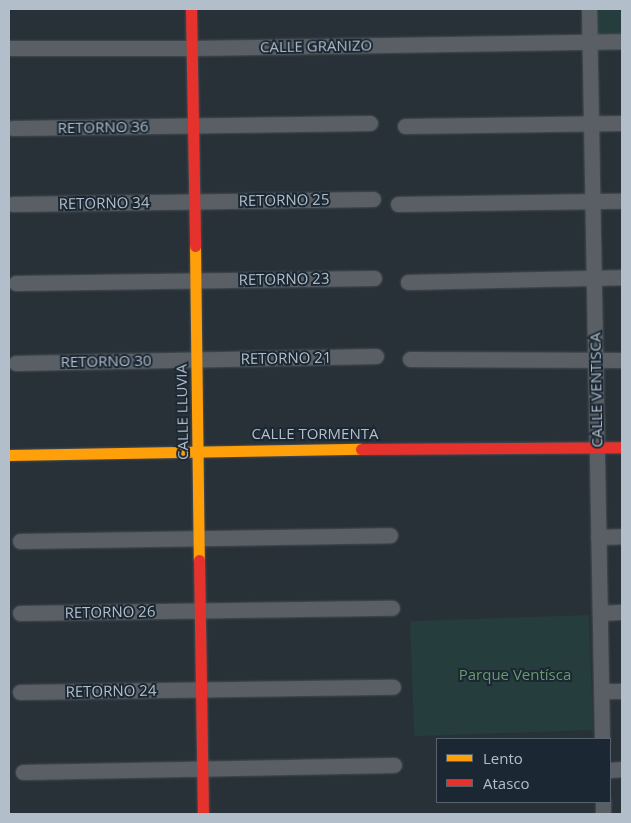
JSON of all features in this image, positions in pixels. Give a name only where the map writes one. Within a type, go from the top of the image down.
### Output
[{"type":"street","name":"CALLE LLUVIA","points":[[191,9],[203,814]]},
{"type":"street","name":"CALLE VENTISCA","points":[[589,9],[602,738]]},
{"type":"street","name":"CALLE GRANIZO","points":[[9,48],[192,48],[622,41]]},
{"type":"street","name":"RETORNO 36","points":[[13,128],[370,123]]},
{"type":"street","points":[[405,126],[622,123]]},
{"type":"street","name":"RETORNO 25","points":[[194,201],[373,199]]},
{"type":"street","name":"RETORNO 34","points":[[14,204],[194,201]]},
{"type":"street","points":[[398,204],[622,201]]},
{"type":"street","points":[[408,282],[622,277]]},
{"type":"street","name":"RETORNO 23","points":[[16,283],[374,278]]},
{"type":"street","name":"RETORNO 21","points":[[196,360],[376,356]]},
{"type":"street","points":[[410,359],[622,360]]},
{"type":"street","name":"RETORNO 30","points":[[16,363],[196,360]]},
{"type":"street","name":"CALLE TORMENTA","points":[[9,455],[198,450],[622,447]]},
{"type":"street","points":[[20,541],[390,535]]},
{"type":"street","points":[[598,537],[622,536]]},
{"type":"street","name":"RETORNO 26","points":[[20,613],[392,608]]},
{"type":"street","points":[[600,613],[622,612]]},
{"type":"street","name":"RETORNO 24","points":[[20,692],[393,687]]},
{"type":"street","points":[[601,692],[622,691]]},
{"type":"street","points":[[23,772],[394,766]]},
{"type":"green space","points":[[595,9],[622,9],[622,36],[595,36]]},
{"type":"green space","name":"Parque Ventísca","points":[[589,615],[593,730],[414,736],[410,621]]},
{"type":"traffic: slow","points":[[195,246],[199,560]]},
{"type":"traffic: slow","points":[[9,455],[361,449]]},
{"type":"traffic: jam","points":[[191,9],[195,246]]},
{"type":"traffic: jam","points":[[361,449],[622,447]]},
{"type":"traffic: jam","points":[[199,560],[203,814]]}]
